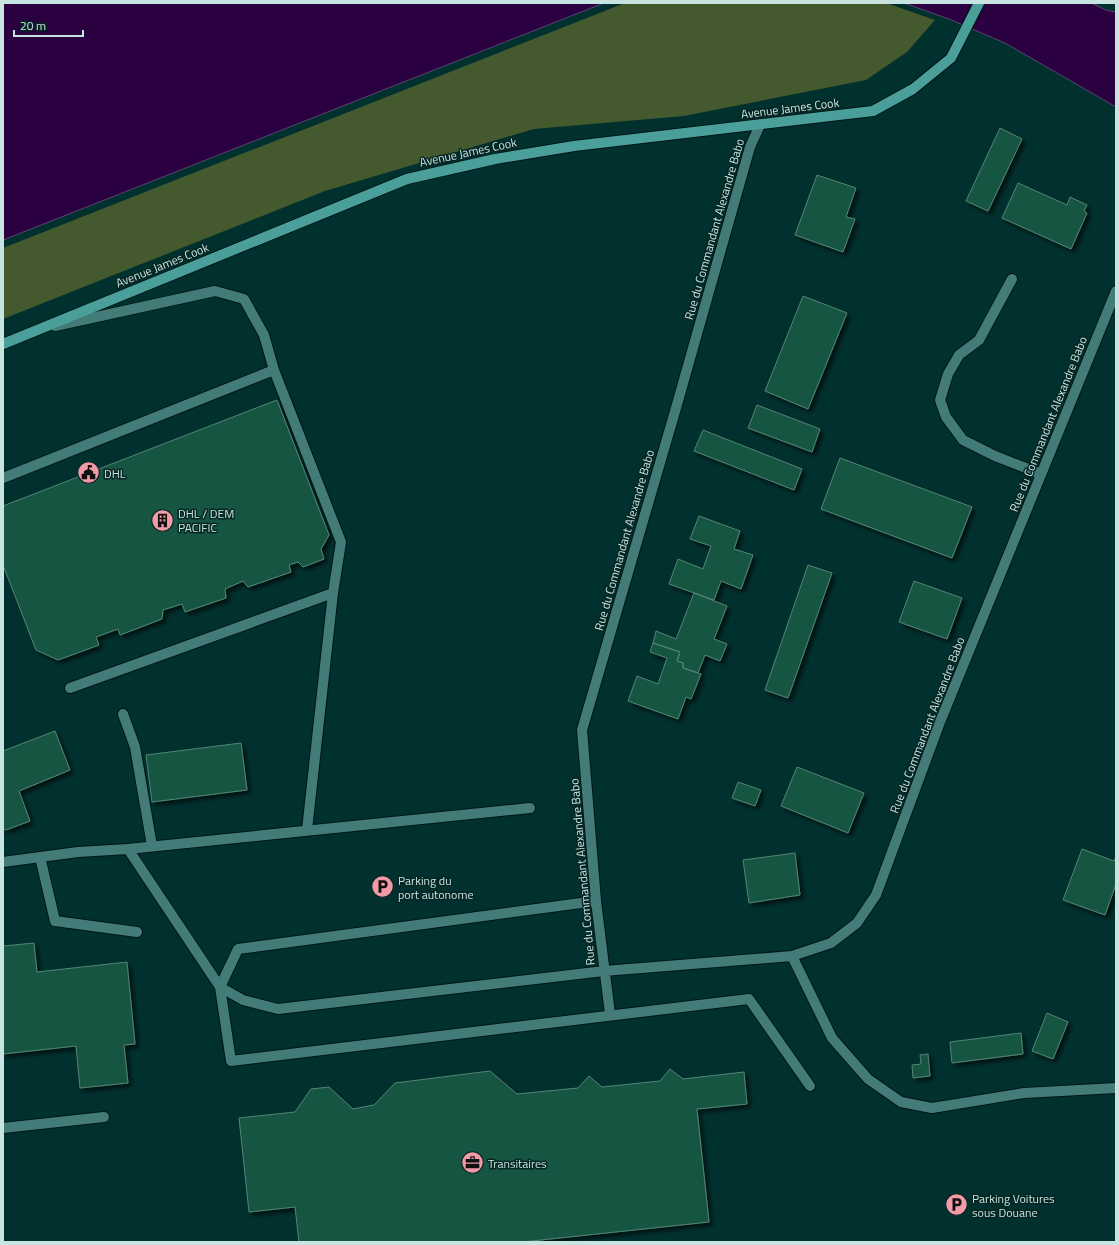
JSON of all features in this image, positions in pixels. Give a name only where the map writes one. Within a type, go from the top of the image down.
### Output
[{"type":"main road","name":"Avenue James Cook","points":[[3,344],[407,179],[495,159],[574,146],[873,111],[913,89],[951,58],[979,3]]},
{"type":"street","name":"Rue du Commandant Alexandre Babo","points":[[604,971],[596,901],[582,730],[750,147],[760,125]]},
{"type":"street","points":[[1012,280],[979,340],[959,355],[948,374],[940,400],[946,417],[963,440],[996,456],[1041,474]]},
{"type":"street","points":[[41,329],[215,291],[244,300],[264,335],[274,370],[341,542],[333,593],[307,830]]},
{"type":"street","name":"Rue du Commandant Alexandre Babo","points":[[128,849],[220,987],[243,1000],[278,1009],[604,971],[792,956],[831,943],[856,923],[876,895],[940,722],[1115,295]]},
{"type":"street","points":[[3,478],[274,370]]},
{"type":"street","points":[[70,688],[333,593]]},
{"type":"street","points":[[123,714],[135,747],[152,846]]},
{"type":"street","points":[[3,862],[40,857],[530,808]]},
{"type":"street","points":[[40,857],[55,921],[136,932]]},
{"type":"street","points":[[596,901],[238,949],[220,987],[231,1061],[610,1014],[749,999],[810,1086]]},
{"type":"street","points":[[792,956],[832,1038],[868,1080],[901,1102],[932,1108],[1024,1094],[1116,1088]]},
{"type":"street","points":[[604,971],[610,1014]]},
{"type":"street","points":[[3,1128],[104,1116]]},
{"type":"green space","points":[[625,3],[886,3],[935,20],[907,52],[866,80],[684,116],[534,129],[325,191],[3,319],[3,248]]},
{"type":"shaded area","points":[[3,3],[604,3],[3,240]]},
{"type":"shaded area","points":[[904,3],[1091,3],[1106,10],[1116,12],[1116,107],[1005,43],[949,19]]},
{"type":"building","points":[[1000,128],[1022,139],[988,211],[966,201]]},
{"type":"building","points":[[817,175],[856,188],[846,217],[855,219],[843,252],[795,235]]},
{"type":"building","points":[[1018,183],[1067,205],[1070,197],[1087,205],[1084,211],[1087,213],[1071,249],[1002,218]]},
{"type":"building","points":[[803,296],[847,313],[808,409],[765,391]]},
{"type":"building","name":"DHL / DEM PACIFIC","points":[[277,400],[329,535],[321,549],[324,559],[303,567],[298,562],[289,565],[291,572],[248,587],[243,581],[225,589],[226,598],[185,612],[182,604],[163,610],[162,619],[120,635],[118,629],[96,637],[99,645],[58,660],[36,650],[3,565],[3,506]]},
{"type":"building","points":[[757,405],[820,429],[812,452],[748,428]]},
{"type":"building","points":[[703,430],[802,469],[794,490],[694,451]]},
{"type":"building","points":[[840,458],[972,507],[952,558],[821,509]]},
{"type":"building","points":[[699,516],[740,531],[734,549],[753,555],[741,589],[721,581],[714,600],[669,584],[678,559],[703,569],[711,546],[690,539]]},
{"type":"building","points":[[808,565],[832,573],[788,698],[765,690]]},
{"type":"building","points":[[914,581],[962,598],[947,639],[899,622]]},
{"type":"building","points":[[694,593],[727,606],[714,639],[727,644],[720,661],[705,655],[698,673],[683,668],[683,663],[677,661],[680,652],[653,643],[656,631],[676,639]]},
{"type":"building","points":[[653,643],[680,652],[677,661],[683,663],[683,668],[701,674],[691,699],[686,697],[678,719],[628,701],[637,676],[658,684],[667,658],[650,652]]},
{"type":"building","points":[[55,731],[70,770],[19,791],[30,821],[6,830],[3,828],[3,751]]},
{"type":"building","points":[[241,743],[247,790],[152,802],[146,755]]},
{"type":"building","points":[[797,767],[864,793],[848,833],[781,806]]},
{"type":"building","points":[[738,782],[761,790],[755,806],[732,798]]},
{"type":"building","points":[[1082,849],[1114,861],[1116,857],[1116,884],[1105,915],[1063,900]]},
{"type":"building","points":[[795,853],[800,895],[749,903],[743,860]]},
{"type":"building","points":[[34,943],[37,972],[127,962],[135,1044],[124,1045],[128,1083],[80,1088],[76,1046],[3,1054],[3,946]]},
{"type":"building","points":[[1047,1013],[1068,1022],[1053,1059],[1032,1051]]},
{"type":"building","points":[[1021,1033],[1023,1054],[952,1063],[950,1042]]},
{"type":"building","points":[[928,1054],[930,1076],[913,1078],[912,1065],[921,1064],[920,1055]]},
{"type":"building","name":"Transitaires","points":[[670,1069],[683,1079],[744,1072],[747,1104],[697,1109],[709,1222],[522,1242],[299,1242],[295,1207],[249,1212],[239,1118],[295,1112],[311,1089],[329,1087],[353,1109],[374,1105],[395,1083],[490,1071],[517,1094],[578,1088],[589,1076],[602,1087],[660,1081]]},
{"type":"place","name":"DHL","points":[[88,473]]},
{"type":"place","name":"DHL / DEM PACIFIC","points":[[163,520]]},
{"type":"place","name":"Parking du port autonome","points":[[382,887]]},
{"type":"place","name":"Transitaires","points":[[473,1163]]},
{"type":"place","name":"Parking Voitures sous Douane","points":[[956,1205]]}]
